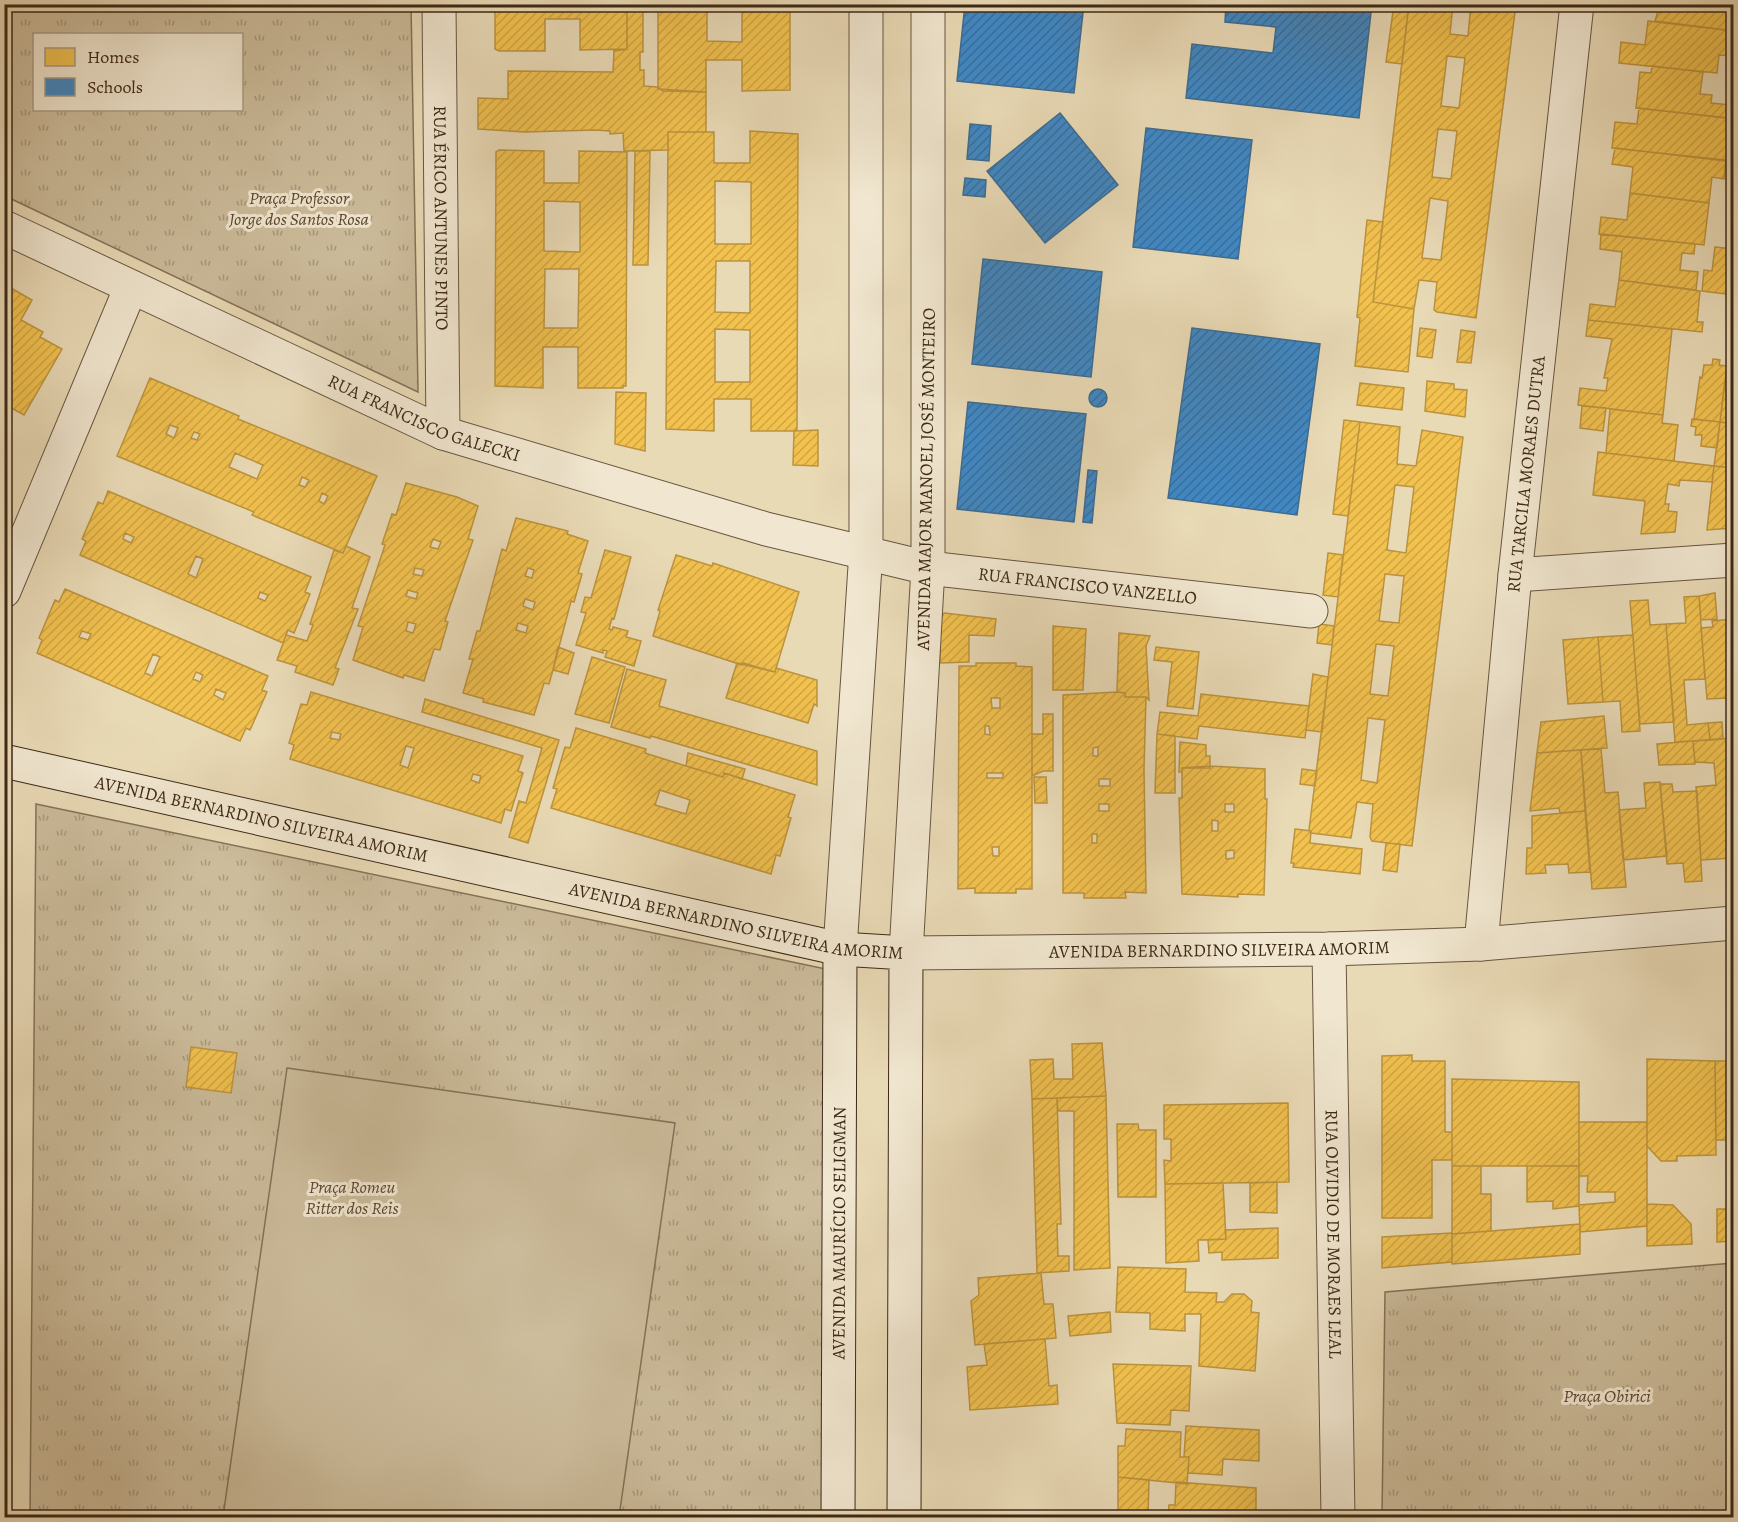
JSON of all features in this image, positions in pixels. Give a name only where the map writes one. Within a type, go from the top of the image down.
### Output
[{"type":"street","name":"RUA ÉRICO ANTUNES PINTO","points":[[439,4],[443,433]]},
{"type":"street","points":[[840,949],[866,551],[866,4]]},
{"type":"street","name":"AVENIDA MAJOR MANOEL JOSÉ MONTEIRO","points":[[906,953],[928,568],[928,4]]},
{"type":"street","name":"RUA TARCILA MORAES DUTRA","points":[[1481,944],[1515,575],[1577,4]]},
{"type":"street","name":"RUA FRANCISCO GALECKI","points":[[4,227],[443,433],[766,529],[866,551]]},
{"type":"street","points":[[4,591],[131,286]]},
{"type":"street","name":"RUA FRANCISCO VANZELLO","points":[[866,551],[928,568],[1311,611]]},
{"type":"street","points":[[1515,575],[1734,560]]},
{"type":"street","name":"AVENIDA BERNARDINO SILVEIRA AMORIM","points":[[4,762],[840,949],[906,953],[1329,949],[1481,944],[1734,923]]},
{"type":"street","name":"AVENIDA MAURÍCIO SELIGMAN","points":[[838,1518],[840,949]]},
{"type":"street","name":"RUA OLVIDIO DE MORAES LEAL","points":[[1329,949],[1338,1518]]},
{"type":"street","points":[[904,1518],[906,953]]},
{"type":"green space","name":"Praça Professor Jorge dos Santos Rosa","points":[[4,5],[411,5],[418,392],[5,196]]},
{"type":"green space","name":"Praça Romeu Ritter dos Reis","points":[[36,804],[826,969],[822,1517],[30,1518]]},
{"type":"green space","points":[[287,1068],[675,1123],[619,1517],[223,1517]]},
{"type":"green space","name":"Praça Obirici","points":[[1733,1263],[1733,1517],[1382,1517],[1385,1292]]},
{"type":"building: Homes","points":[[495,4],[627,4],[627,49],[580,50],[580,19],[545,19],[545,51],[499,51],[495,49]]},
{"type":"building: Homes","points":[[627,4],[643,4],[643,52],[640,52],[640,70],[644,70],[644,86],[658,87],[663,91],[706,92],[706,132],[668,132],[668,150],[624,151],[623,133],[610,134],[610,131],[525,132],[478,129],[478,98],[508,99],[508,71],[613,72],[614,51],[627,49]]},
{"type":"building: Homes","points":[[658,4],[707,4],[707,41],[742,42],[742,4],[790,4],[790,90],[742,91],[742,60],[706,60],[706,92],[658,89]]},
{"type":"building: Homes","points":[[1394,4],[1409,4],[1402,64],[1386,62]]},
{"type":"building: Homes","points":[[1409,4],[1453,4],[1450,34],[1468,36],[1471,4],[1516,4],[1476,318],[1434,310],[1437,282],[1419,280],[1414,309],[1373,302]],"holes":[[[1447,56],[1465,58],[1459,108],[1441,106]],[[1438,129],[1457,131],[1451,179],[1432,177]],[[1430,198],[1448,201],[1441,260],[1422,258]]]},
{"type":"building: Homes","points":[[1660,4],[1734,4],[1734,31],[1655,21]]},
{"type":"building: Homes","points":[[1648,21],[1734,31],[1734,56],[1719,55],[1717,73],[1619,63],[1621,42],[1645,45]]},
{"type":"building: Homes","points":[[1652,66],[1703,72],[1700,94],[1712,95],[1711,103],[1730,105],[1729,118],[1636,108],[1640,72],[1651,73]]},
{"type":"building: Homes","points":[[1639,108],[1734,119],[1734,161],[1612,148],[1615,122],[1637,124]]},
{"type":"building: Homes","points":[[750,131],[798,134],[797,429],[794,431],[751,431],[751,399],[714,399],[714,431],[666,429],[668,132],[714,132],[714,163],[750,163]],"holes":[[[715,181],[751,182],[751,244],[715,244]],[[716,261],[750,261],[750,313],[715,312]],[[715,329],[750,330],[750,382],[715,382]]]},
{"type":"building: Homes","points":[[1615,148],[1726,161],[1724,179],[1712,177],[1709,203],[1630,193],[1633,167],[1612,164]]},
{"type":"building: Homes","points":[[499,150],[544,151],[544,183],[579,183],[579,151],[627,152],[626,386],[623,388],[578,388],[578,347],[543,347],[543,388],[495,386],[496,152]],"holes":[[[544,201],[580,202],[580,252],[544,251]],[[545,269],[579,269],[578,328],[544,328]]]},
{"type":"building: Homes","points":[[635,151],[650,151],[648,265],[633,265]]},
{"type":"building: Homes","points":[[1630,193],[1709,203],[1704,245],[1599,234],[1601,217],[1627,220]]},
{"type":"building: Homes","points":[[1367,220],[1383,222],[1373,302],[1414,309],[1408,372],[1355,366],[1360,318],[1357,317]]},
{"type":"building: Homes","points":[[1601,234],[1695,244],[1694,254],[1682,253],[1680,270],[1698,272],[1696,290],[1619,280],[1622,252],[1600,249]]},
{"type":"building: Homes","points":[[1715,247],[1734,249],[1734,295],[1702,291],[1704,270],[1712,271]]},
{"type":"building: Homes","points":[[1619,280],[1700,291],[1697,322],[1703,322],[1702,332],[1588,320],[1590,304],[1615,307]]},
{"type":"building: Homes","points":[[4,284],[32,300],[21,320],[43,332],[40,337],[62,349],[24,415],[4,404]]},
{"type":"building: Homes","points":[[1734,309],[1734,336],[1730,336]]},
{"type":"building: Homes","points":[[1588,320],[1672,329],[1663,415],[1578,405],[1580,388],[1606,391],[1608,378],[1604,378],[1612,339],[1586,336]]},
{"type":"building: Homes","points":[[1420,328],[1436,330],[1432,358],[1417,356]]},
{"type":"building: Homes","points":[[1461,330],[1475,332],[1471,363],[1457,362]]},
{"type":"building: Homes","points":[[1730,336],[1734,336],[1734,353],[1728,353]]},
{"type":"building: Homes","points":[[1713,359],[1720,360],[1719,365],[1727,366],[1720,422],[1694,419],[1700,377],[1702,378],[1704,365],[1712,365]]},
{"type":"building: Homes","points":[[150,378],[239,416],[238,419],[377,476],[343,553],[252,515],[254,512],[117,456]],"holes":[[[170,425],[178,428],[174,438],[166,434]],[[194,432],[200,434],[197,440],[191,438]],[[235,453],[263,465],[257,479],[229,467]],[[302,477],[309,480],[305,487],[299,485]],[[322,493],[328,496],[324,504],[319,501]]]},
{"type":"building: Homes","points":[[1725,379],[1734,380],[1734,424],[1720,422]]},
{"type":"building: Homes","points":[[1427,381],[1454,384],[1454,389],[1467,390],[1465,417],[1425,411]]},
{"type":"building: Homes","points":[[1360,383],[1404,388],[1402,410],[1357,405]]},
{"type":"building: Homes","points":[[616,392],[646,393],[645,451],[615,444]]},
{"type":"building: Homes","points":[[1582,406],[1606,408],[1603,431],[1580,428]]},
{"type":"building: Homes","points":[[1610,409],[1663,415],[1662,423],[1678,425],[1674,461],[1606,453]]},
{"type":"building: Homes","points":[[1692,419],[1720,422],[1717,448],[1701,446],[1702,435],[1695,435],[1696,427],[1691,426]]},
{"type":"building: Homes","points":[[1344,420],[1360,422],[1348,516],[1333,514]]},
{"type":"building: Homes","points":[[1360,422],[1400,427],[1397,464],[1416,466],[1422,430],[1463,437],[1412,846],[1372,841],[1370,837],[1373,804],[1357,802],[1351,838],[1311,833],[1309,830]],"holes":[[[1395,485],[1414,487],[1406,553],[1387,550]],[[1385,574],[1404,576],[1399,623],[1379,621]],[[1376,644],[1394,646],[1388,696],[1370,694]],[[1368,718],[1385,720],[1377,783],[1361,780]]]},
{"type":"building: Homes","points":[[1720,422],[1734,424],[1734,468],[1714,466]]},
{"type":"building: Homes","points":[[818,430],[818,466],[793,465],[794,431]]},
{"type":"building: Homes","points":[[1598,452],[1714,466],[1712,482],[1680,480],[1679,486],[1668,484],[1665,504],[1669,504],[1668,511],[1677,512],[1675,532],[1641,534],[1645,501],[1593,495]]},
{"type":"building: Homes","points":[[1714,466],[1734,468],[1733,528],[1707,530]]},
{"type":"building: Homes","points":[[406,483],[457,497],[478,506],[468,539],[473,540],[445,621],[448,622],[440,650],[434,649],[424,681],[404,675],[403,678],[353,660],[363,627],[358,626],[385,545],[382,544],[392,514],[396,515]],"holes":[[[433,539],[441,542],[438,549],[430,547]],[[415,568],[424,570],[422,576],[413,574]],[[408,590],[418,593],[416,599],[406,596]],[[408,622],[416,624],[413,633],[406,631]]]},
{"type":"building: Homes","points":[[108,491],[311,577],[305,592],[310,594],[294,633],[288,630],[283,643],[80,555],[86,541],[82,539],[98,502],[103,504]],"holes":[[[125,533],[134,537],[131,543],[123,539]],[[196,556],[203,559],[196,578],[188,574]],[[260,592],[268,595],[265,601],[258,598]]]},
{"type":"building: Homes","points":[[516,518],[568,531],[567,534],[588,541],[578,573],[582,574],[574,602],[571,601],[549,684],[544,683],[534,715],[483,702],[484,699],[463,693],[473,659],[469,659],[477,631],[480,631],[502,549],[506,551]],"holes":[[[528,568],[534,570],[532,578],[525,576]],[[525,599],[535,602],[533,610],[523,606]],[[518,623],[528,626],[526,633],[516,630]]]},
{"type":"building: Homes","points":[[346,546],[370,557],[352,608],[358,609],[335,668],[339,669],[333,685],[295,672],[297,666],[277,660],[286,635],[307,641],[313,625],[310,624],[334,550],[343,553]]},
{"type":"building: Homes","points":[[605,550],[631,557],[614,619],[612,618],[609,629],[612,630],[613,627],[628,631],[626,637],[641,641],[634,666],[605,657],[607,651],[603,650],[603,653],[576,645],[586,613],[581,612],[585,597],[591,598]]},
{"type":"building: Homes","points":[[1328,553],[1343,555],[1338,597],[1323,595]]},
{"type":"building: Homes","points":[[676,555],[712,566],[713,563],[799,592],[775,672],[743,663],[742,665],[653,636],[660,611],[658,610]]},
{"type":"building: Homes","points":[[65,589],[268,676],[262,690],[267,692],[250,730],[246,728],[240,741],[37,653],[42,640],[39,638],[55,600],[59,602]],"holes":[[[82,631],[91,634],[88,640],[79,637]],[[153,654],[160,657],[152,676],[145,673]],[[196,672],[203,675],[200,682],[193,679]],[[216,689],[226,693],[223,700],[214,695]]]},
{"type":"building: Homes","points":[[1715,593],[1717,619],[1701,620],[1699,596]]},
{"type":"building: Homes","points":[[1699,596],[1705,679],[1684,680],[1687,725],[1708,723],[1710,740],[1675,742],[1666,624],[1686,623],[1684,597]]},
{"type":"building: Homes","points":[[1648,600],[1650,625],[1666,624],[1674,722],[1640,724],[1630,601]]},
{"type":"building: Homes","points":[[944,613],[996,619],[994,636],[969,635],[969,662],[940,663],[940,621]]},
{"type":"building: Homes","points":[[1734,619],[1734,738],[1731,738],[1728,698],[1707,699],[1701,628],[1713,627],[1712,621]]},
{"type":"building: Homes","points":[[1319,624],[1334,626],[1332,645],[1317,643]]},
{"type":"building: Homes","points":[[1053,626],[1086,629],[1083,690],[1053,690]]},
{"type":"building: Homes","points":[[1119,633],[1150,636],[1146,646],[1149,700],[1146,697],[1125,697],[1125,693],[1117,692]]},
{"type":"building: Homes","points":[[1633,635],[1640,731],[1622,732],[1620,701],[1603,702],[1598,637]]},
{"type":"building: Homes","points":[[1598,637],[1603,702],[1568,704],[1563,640]]},
{"type":"building: Homes","points":[[558,647],[574,653],[568,674],[553,670]]},
{"type":"building: Homes","points":[[1156,647],[1199,652],[1193,709],[1167,706],[1172,662],[1154,660]]},
{"type":"building: Homes","points":[[592,657],[625,667],[609,723],[575,714]]},
{"type":"building: Homes","points":[[737,663],[775,672],[776,668],[817,680],[817,706],[814,704],[808,723],[726,698]]},
{"type":"building: Homes","points":[[976,663],[1016,663],[1016,666],[1032,667],[1032,889],[1016,889],[1016,893],[975,893],[975,888],[958,889],[959,666],[976,666]],"holes":[[[991,698],[1000,698],[1000,708],[992,708]],[[985,726],[989,726],[990,735],[985,734]],[[987,773],[1003,773],[1003,778],[987,778]],[[992,847],[999,847],[999,856],[993,856]]]},
{"type":"building: Homes","points":[[627,669],[666,680],[659,706],[817,751],[817,785],[651,736],[650,738],[611,727]]},
{"type":"building: Homes","points":[[1313,674],[1328,677],[1322,732],[1306,730]]},
{"type":"building: Homes","points":[[311,692],[523,756],[518,771],[523,773],[511,811],[505,809],[501,823],[290,759],[294,745],[289,743],[301,704],[307,705]],"holes":[[[332,732],[341,734],[339,740],[330,738]],[[406,746],[414,748],[408,768],[400,765]],[[473,774],[481,776],[479,783],[471,780]]]},
{"type":"building: Homes","points":[[1117,692],[1125,693],[1125,697],[1146,697],[1144,769],[1146,893],[1125,892],[1126,898],[1084,898],[1084,893],[1063,893],[1063,695]],"holes":[[[1098,747],[1098,756],[1093,756],[1093,748]],[[1099,779],[1110,779],[1110,786],[1099,786]],[[1099,804],[1109,804],[1109,811],[1099,811]],[[1092,834],[1097,834],[1097,843],[1092,843]]]},
{"type":"building: Homes","points":[[1201,694],[1309,706],[1305,738],[1199,726],[1197,739],[1157,734],[1160,712],[1198,716]]},
{"type":"building: Homes","points":[[425,699],[559,740],[528,843],[509,837],[519,801],[526,803],[542,748],[422,712]]},
{"type":"building: Homes","points":[[1043,714],[1053,714],[1053,771],[1043,771],[1032,776],[1032,734],[1043,734]]},
{"type":"building: Homes","points":[[1604,716],[1607,748],[1537,753],[1541,722]]},
{"type":"building: Homes","points":[[1722,722],[1723,739],[1710,740],[1708,723]]},
{"type":"building: Homes","points":[[576,728],[646,749],[645,753],[686,766],[723,777],[724,773],[795,795],[780,856],[776,855],[771,874],[551,808],[557,789],[553,788],[565,747],[570,748]],"holes":[[[660,790],[690,800],[686,814],[655,805]]]},
{"type":"building: Homes","points":[[1157,734],[1175,736],[1175,793],[1155,793]]},
{"type":"building: Homes","points":[[1734,738],[1734,858],[1701,860],[1696,787],[1716,785],[1714,763],[1695,762],[1693,741]]},
{"type":"building: Homes","points":[[1693,741],[1695,764],[1659,765],[1657,744]]},
{"type":"building: Homes","points":[[1180,742],[1206,745],[1206,756],[1210,756],[1210,768],[1182,768],[1182,772],[1179,772]]},
{"type":"building: Homes","points":[[1601,749],[1605,793],[1618,792],[1626,887],[1592,889],[1581,750]]},
{"type":"building: Homes","points":[[1581,750],[1585,811],[1560,813],[1559,808],[1530,811],[1537,753]]},
{"type":"building: Homes","points":[[688,753],[745,769],[742,779],[724,773],[723,777],[686,766]]},
{"type":"building: Homes","points":[[1210,766],[1265,769],[1265,799],[1267,799],[1264,895],[1238,894],[1238,897],[1182,894],[1179,798],[1182,798],[1182,768]],"holes":[[[1225,804],[1234,804],[1234,812],[1225,812]],[[1212,820],[1218,821],[1218,831],[1212,831]],[[1234,850],[1234,858],[1226,859],[1226,851]]]},
{"type":"building: Homes","points":[[1302,769],[1317,771],[1315,786],[1300,784]]},
{"type":"building: Homes","points":[[1034,777],[1046,777],[1047,803],[1035,803]]},
{"type":"building: Homes","points":[[1660,782],[1667,856],[1623,860],[1619,810],[1646,808],[1644,783]]},
{"type":"building: Homes","points":[[1660,784],[1672,784],[1673,792],[1697,791],[1702,881],[1685,882],[1683,863],[1667,864]]},
{"type":"building: Homes","points":[[1585,811],[1590,872],[1569,873],[1568,864],[1545,865],[1546,873],[1526,874],[1527,848],[1532,848],[1532,816]]},
{"type":"building: Homes","points":[[1295,829],[1311,831],[1310,843],[1362,849],[1360,874],[1293,867],[1294,863],[1291,863]]},
{"type":"building: Homes","points":[[1386,843],[1400,844],[1397,872],[1383,870]]},
{"type":"building: Homes","points":[[1102,1043],[1106,1096],[1032,1099],[1030,1060],[1053,1059],[1054,1079],[1073,1079],[1072,1044]]},
{"type":"building: Homes","points":[[191,1047],[237,1053],[231,1093],[186,1087]]},
{"type":"building: Homes","points":[[1412,1055],[1412,1061],[1445,1061],[1445,1132],[1452,1132],[1452,1160],[1432,1160],[1432,1218],[1382,1218],[1382,1056]]},
{"type":"building: Homes","points":[[1647,1059],[1715,1061],[1716,1155],[1677,1156],[1677,1161],[1661,1161],[1647,1146]]},
{"type":"building: Homes","points":[[1715,1061],[1734,1061],[1734,1140],[1716,1140]]},
{"type":"building: Homes","points":[[1452,1079],[1579,1082],[1579,1166],[1452,1166]]},
{"type":"building: Homes","points":[[1106,1096],[1110,1268],[1074,1270],[1074,1111],[1058,1111],[1057,1098]]},
{"type":"building: Homes","points":[[1057,1098],[1061,1224],[1057,1224],[1058,1256],[1069,1256],[1069,1271],[1037,1273],[1032,1099]]},
{"type":"building: Homes","points":[[1288,1103],[1289,1182],[1165,1184],[1164,1160],[1171,1161],[1171,1139],[1164,1139],[1164,1105]]},
{"type":"building: Homes","points":[[1579,1122],[1647,1122],[1647,1226],[1580,1232],[1579,1205],[1615,1202],[1615,1192],[1587,1192],[1588,1176],[1579,1176]]},
{"type":"building: Homes","points":[[1117,1124],[1138,1124],[1139,1130],[1156,1130],[1156,1197],[1118,1197]]},
{"type":"building: Homes","points":[[1731,1140],[1734,1140],[1734,1182],[1731,1182]]},
{"type":"building: Homes","points":[[1452,1166],[1481,1166],[1481,1194],[1491,1194],[1491,1231],[1452,1234]]},
{"type":"building: Homes","points":[[1527,1166],[1579,1166],[1579,1206],[1553,1209],[1553,1201],[1527,1202]]},
{"type":"building: Homes","points":[[1277,1182],[1277,1213],[1250,1212],[1250,1183]]},
{"type":"building: Homes","points":[[1223,1183],[1226,1239],[1198,1240],[1199,1261],[1166,1263],[1165,1184]]},
{"type":"building: Homes","points":[[1647,1204],[1673,1205],[1691,1224],[1692,1244],[1647,1246]]},
{"type":"building: Homes","points":[[1717,1209],[1734,1209],[1734,1241],[1717,1242]]},
{"type":"building: Homes","points":[[1580,1224],[1580,1254],[1452,1264],[1452,1234]]},
{"type":"building: Homes","points":[[1278,1228],[1278,1258],[1222,1260],[1222,1252],[1209,1253],[1208,1240],[1226,1239],[1225,1230]]},
{"type":"building: Homes","points":[[1452,1233],[1452,1262],[1382,1268],[1382,1237]]},
{"type":"building: Homes","points":[[1118,1267],[1186,1269],[1185,1292],[1217,1293],[1216,1302],[1224,1302],[1232,1294],[1244,1294],[1252,1301],[1251,1312],[1259,1313],[1255,1371],[1199,1366],[1201,1314],[1185,1314],[1185,1331],[1150,1329],[1150,1313],[1116,1312]]},
{"type":"building: Homes","points":[[1041,1273],[1044,1304],[1053,1304],[1056,1338],[975,1345],[971,1301],[979,1295],[978,1278]]},
{"type":"building: Homes","points":[[1110,1312],[1111,1332],[1070,1336],[1068,1316]]},
{"type":"building: Homes","points":[[1045,1339],[1049,1386],[1057,1385],[1058,1404],[970,1410],[967,1367],[987,1365],[984,1344]]},
{"type":"building: Homes","points":[[1113,1364],[1191,1366],[1189,1411],[1171,1410],[1170,1425],[1117,1423]]},
{"type":"building: Homes","points":[[1186,1426],[1259,1430],[1259,1461],[1223,1459],[1222,1475],[1188,1473],[1189,1457],[1184,1457]]},
{"type":"building: Homes","points":[[1126,1429],[1181,1432],[1180,1457],[1189,1457],[1187,1484],[1118,1477],[1118,1446],[1125,1446]]},
{"type":"building: Homes","points":[[1118,1477],[1149,1480],[1148,1518],[1118,1518]]},
{"type":"building: Homes","points":[[1176,1482],[1256,1488],[1256,1518],[1168,1518],[1169,1505],[1175,1505]]},
{"type":"building: Homes","points":[[973,1513],[1034,1516],[1034,1518],[973,1518]]},
{"type":"building: Schools","points":[[965,4],[1084,4],[1074,93],[957,81]]},
{"type":"building: Schools","points":[[1226,4],[1372,4],[1359,118],[1186,98],[1192,44],[1273,53],[1276,27],[1225,22]]},
{"type":"building: Schools","points":[[1060,113],[1118,185],[1045,243],[987,171]]},
{"type":"building: Schools","points":[[970,124],[991,126],[989,161],[967,159]]},
{"type":"building: Schools","points":[[1146,128],[1252,140],[1238,259],[1133,247]]},
{"type":"building: Schools","points":[[965,178],[986,180],[985,197],[963,195]]},
{"type":"building: Schools","points":[[983,259],[1102,272],[1091,377],[972,364]]},
{"type":"building: Schools","points":[[1192,328],[1320,344],[1297,515],[1168,498]]},
{"type":"building: Schools","points":[[1094,389],[1102,389],[1107,394],[1105,405],[1094,407],[1089,402],[1089,394]]},
{"type":"building: Schools","points":[[968,402],[1086,414],[1074,522],[957,509]]},
{"type":"building: Schools","points":[[1088,470],[1097,471],[1092,523],[1083,522]]}]
